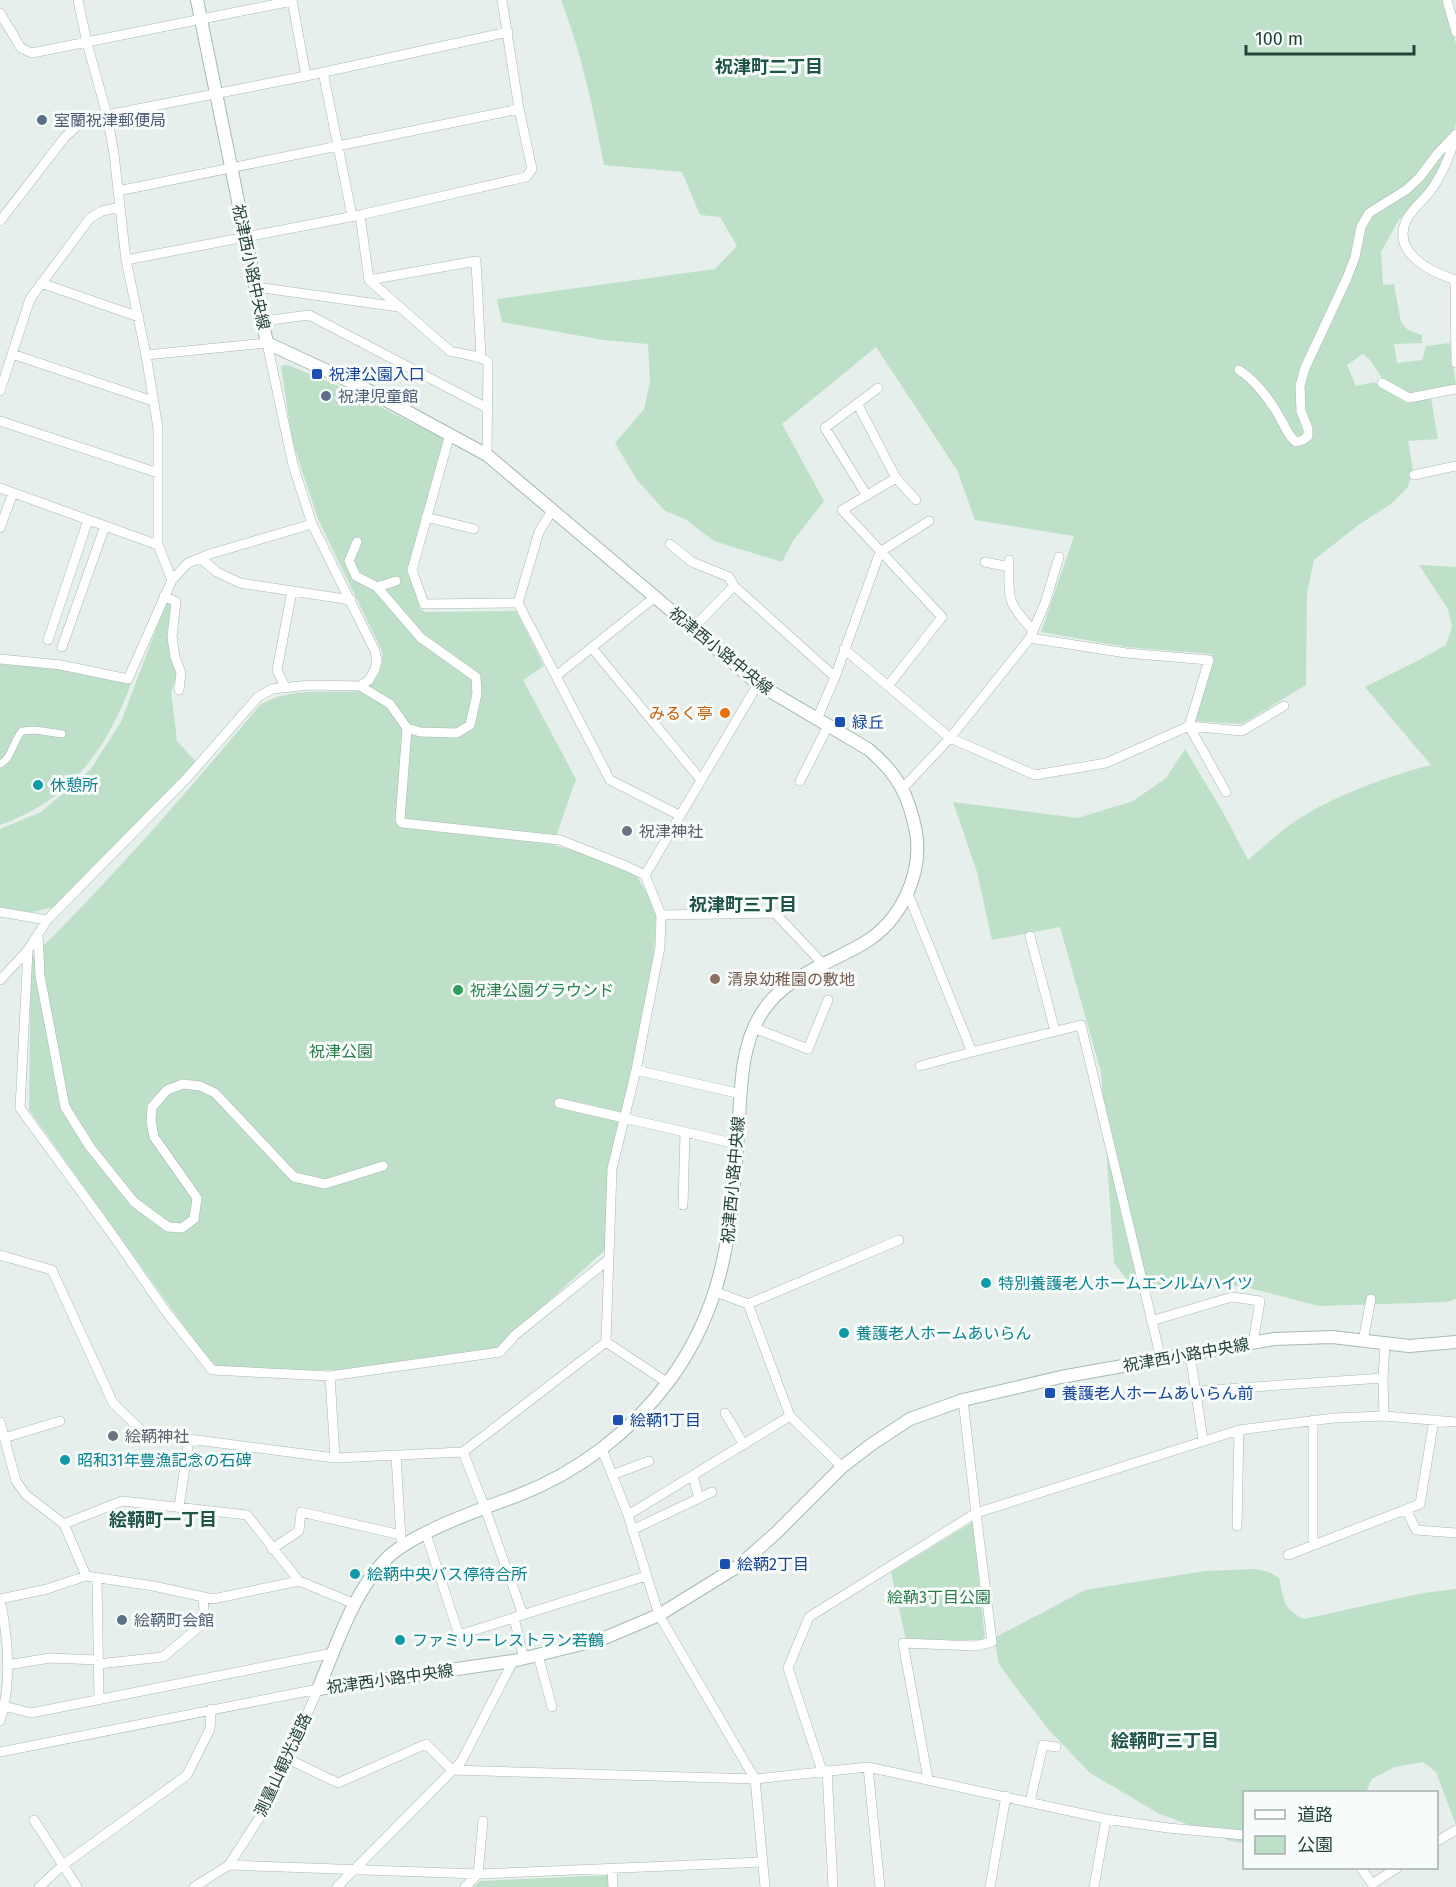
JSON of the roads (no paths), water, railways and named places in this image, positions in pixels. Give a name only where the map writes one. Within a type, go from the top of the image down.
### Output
[{"type":"main road","name":"祝津西小路中央線","points":[[197,0],[267,343],[360,386],[487,455],[759,684],[868,749],[883,761],[911,807],[917,840],[916,862],[908,894],[885,927],[850,950],[797,978],[773,999],[754,1028],[743,1068],[730,1229],[725,1257],[716,1292],[691,1346],[668,1383],[633,1423],[602,1449],[559,1477],[426,1534],[401,1541],[369,1579],[355,1604],[318,1689]]},
{"type":"main road","name":"祝津西小路中央線","points":[[318,1689],[518,1660],[602,1639],[659,1615],[740,1565],[777,1532],[842,1467],[872,1444],[910,1419],[963,1400],[1061,1377],[1253,1343],[1306,1337],[1409,1346],[1456,1342]]},
{"type":"street","points":[[78,0],[107,115],[126,260],[139,317],[158,428],[158,544],[172,580]]},
{"type":"street","points":[[126,260],[356,215],[526,177],[532,169],[519,109],[502,0]]},
{"type":"street","points":[[1447,0],[1456,32]]},
{"type":"street","points":[[0,13],[21,48],[32,53],[292,1],[306,76]]},
{"type":"street","points":[[0,221],[76,126],[107,115],[306,76],[508,32]]},
{"type":"street","points":[[323,72],[369,280],[450,351],[461,355],[481,357],[488,362],[487,455]]},
{"type":"street","points":[[118,191],[519,109]]},
{"type":"street","points":[[1456,135],[1448,161],[1431,191],[1408,217],[1402,237],[1406,250],[1414,260],[1455,280],[1456,363]]},
{"type":"street","points":[[1239,370],[1249,376],[1280,416],[1289,437],[1296,442],[1308,436],[1308,429],[1301,411],[1300,386],[1305,368],[1347,278],[1355,257],[1361,227],[1369,213],[1406,190],[1419,178],[1438,153],[1456,135]]},
{"type":"street","points":[[0,391],[30,299],[90,218],[102,211],[120,207]]},
{"type":"street","points":[[369,280],[476,261],[481,357]]},
{"type":"street","points":[[41,283],[139,317]]},
{"type":"street","points":[[256,287],[400,307]]},
{"type":"street","points":[[262,321],[309,315],[487,408]]},
{"type":"street","points":[[146,355],[267,343],[293,465],[312,524],[375,651],[377,660],[375,669],[369,680],[360,686]]},
{"type":"street","points":[[12,354],[153,401]]},
{"type":"street","points":[[1382,383],[1409,398],[1456,389]]},
{"type":"street","points":[[867,496],[825,428],[878,388]]},
{"type":"street","points":[[858,405],[896,478],[916,500]]},
{"type":"street","points":[[0,421],[158,473]]},
{"type":"street","points":[[450,434],[412,570],[424,604],[518,603]]},
{"type":"street","points":[[1414,475],[1456,466]]},
{"type":"street","points":[[888,686],[942,617],[842,510],[896,478]]},
{"type":"street","points":[[0,488],[158,544]]},
{"type":"street","points":[[0,528],[12,493]]},
{"type":"street","points":[[553,509],[538,532],[518,603],[610,780],[679,816]]},
{"type":"street","points":[[426,517],[474,529]]},
{"type":"street","points":[[48,640],[88,520]]},
{"type":"street","points":[[817,719],[835,677],[880,552],[929,521]]},
{"type":"street","points":[[0,659],[61,665],[128,680],[172,580],[188,563],[312,524]]},
{"type":"street","points":[[62,646],[105,526]]},
{"type":"street","points":[[0,980],[28,950],[47,920],[186,780],[258,697],[272,689],[310,685],[360,686],[390,704],[407,728],[420,732],[457,733],[470,725],[477,694],[476,678],[421,638],[376,587],[356,576],[349,561],[357,542]]},
{"type":"street","points":[[670,544],[692,562],[729,577],[734,586],[835,677]]},
{"type":"street","points":[[902,789],[950,738],[1032,634],[1045,603],[1059,557]]},
{"type":"street","points":[[200,558],[217,572],[240,583],[351,600]]},
{"type":"street","points":[[985,562],[1009,563],[1010,601],[1032,634],[1126,653],[1209,660],[1189,726],[1227,792]]},
{"type":"street","points":[[376,587],[396,581]]},
{"type":"street","points":[[692,629],[734,586]]},
{"type":"street","points":[[285,687],[277,670],[292,591]]},
{"type":"street","points":[[164,596],[176,602],[172,637],[175,657],[181,674],[179,690]]},
{"type":"street","points":[[556,676],[655,597]]},
{"type":"street","points":[[592,648],[701,780]]},
{"type":"street","points":[[844,650],[950,738],[1035,775],[1106,763],[1189,726],[1242,730],[1284,706]]},
{"type":"street","points":[[645,875],[759,684]]},
{"type":"street","points":[[800,781],[828,726]]},
{"type":"street","points":[[407,728],[400,820],[402,824],[560,840],[645,875],[660,915],[660,947],[626,1119],[612,1169],[606,1342]]},
{"type":"street","points":[[0,764],[9,757],[22,731],[29,729],[62,734]]},
{"type":"street","points":[[908,894],[972,1052]]},
{"type":"street","points":[[0,912],[47,920]]},
{"type":"street","points":[[660,915],[775,913],[822,963]]},
{"type":"street","points":[[38,935],[40,976],[65,1107],[90,1147],[134,1202],[168,1227],[182,1228],[194,1219],[197,1198],[154,1137],[151,1121],[152,1107],[167,1090],[183,1083],[200,1086],[215,1093],[294,1177],[325,1184],[383,1166]]},
{"type":"street","points":[[1030,936],[1055,1031]]},
{"type":"street","points":[[28,950],[20,1108],[164,1309],[212,1371],[330,1376],[501,1352],[515,1335],[608,1260]]},
{"type":"street","points":[[754,1028],[808,1049],[828,1000]]},
{"type":"street","points":[[920,1066],[1081,1025],[1161,1359]]},
{"type":"street","points":[[636,1070],[741,1094]]},
{"type":"street","points":[[560,1103],[737,1144]]},
{"type":"street","points":[[683,1205],[685,1132]]},
{"type":"street","points":[[716,1292],[748,1304],[899,1240]]},
{"type":"street","points":[[0,1255],[52,1270],[113,1403],[143,1432],[189,1439],[334,1458],[463,1452],[606,1342]]},
{"type":"street","points":[[1151,1321],[1232,1297],[1260,1301],[1253,1343]]},
{"type":"street","points":[[1363,1341],[1371,1299]]},
{"type":"street","points":[[748,1304],[790,1416],[842,1467]]},
{"type":"street","points":[[606,1342],[668,1383]]},
{"type":"street","points":[[1384,1416],[1385,1343]]},
{"type":"street","points":[[1190,1354],[1203,1440]]},
{"type":"street","points":[[330,1376],[334,1458]]},
{"type":"street","points":[[1196,1391],[1383,1378]]},
{"type":"street","points":[[928,1779],[903,1643],[975,1646],[992,1642],[963,1400]]},
{"type":"street","points":[[725,1413],[744,1445]]},
{"type":"street","points":[[628,1515],[790,1416]]},
{"type":"street","points":[[833,1887],[824,1770],[788,1668],[809,1617],[976,1513],[1203,1440],[1239,1430],[1334,1418],[1384,1416],[1456,1422]]},
{"type":"street","points":[[1313,1545],[1314,1420]]},
{"type":"street","points":[[1288,1554],[1420,1504],[1434,1420]]},
{"type":"street","points":[[4,1438],[60,1421]]},
{"type":"street","points":[[0,1422],[16,1481],[26,1495],[64,1524],[86,1576]]},
{"type":"street","points":[[1237,1526],[1239,1430]]},
{"type":"street","points":[[179,1507],[189,1439]]},
{"type":"street","points":[[602,1449],[628,1515],[659,1615],[755,1779],[765,1887]]},
{"type":"street","points":[[337,1887],[461,1762],[518,1660],[519,1617],[485,1508],[463,1452]]},
{"type":"street","points":[[272,1549],[299,1531],[301,1512],[401,1541],[396,1455]]},
{"type":"street","points":[[612,1475],[649,1461]]},
{"type":"street","points":[[693,1476],[699,1498]]},
{"type":"street","points":[[632,1530],[712,1492]]},
{"type":"street","points":[[64,1524],[123,1501],[247,1515],[298,1581],[355,1604]]},
{"type":"street","points":[[1406,1509],[1416,1530],[1456,1533]]},
{"type":"street","points":[[426,1534],[459,1635],[646,1576]]},
{"type":"street","points":[[0,1721],[4,1706],[7,1665],[5,1623],[0,1599],[47,1589],[86,1576],[153,1586],[203,1598],[220,1598],[298,1581]]},
{"type":"street","points":[[97,1579],[99,1700]]},
{"type":"street","points":[[7,1665],[51,1658],[98,1662],[162,1657],[205,1622],[203,1598]]},
{"type":"street","points":[[4,1706],[31,1713],[333,1653]]},
{"type":"street","points":[[538,1655],[552,1707]]},
{"type":"street","points":[[3,1751],[318,1689]]},
{"type":"street","name":"測量山観光道路","points":[[194,1887],[229,1865],[267,1806],[318,1689]]},
{"type":"street","points":[[39,1887],[63,1865],[187,1774],[210,1729],[211,1709]]},
{"type":"street","points":[[288,1759],[338,1783],[426,1744],[452,1770],[755,1779],[868,1767],[1106,1819],[1168,1828],[1243,1835]]},
{"type":"street","points":[[1030,1802],[1043,1745],[1056,1747]]},
{"type":"street","points":[[868,1767],[880,1887]]},
{"type":"street","points":[[990,1887],[1006,1796]]},
{"type":"street","points":[[1094,1887],[1106,1819]]},
{"type":"street","points":[[34,1820],[77,1887]]},
{"type":"street","points":[[465,1887],[478,1874],[483,1821]]},
{"type":"street","points":[[1438,1841],[1456,1830]]},
{"type":"street","points":[[229,1865],[478,1874],[763,1862]]},
{"type":"street","points":[[612,1869],[613,1887]]},
{"type":"street","points":[[1362,1869],[1372,1884],[1395,1869]]},
{"type":"place","name":"室蘭祝津郵便局","points":[[42,120]]},
{"type":"place","name":"祝津公園入口","points":[[317,374]]},
{"type":"place","name":"祝津児童館","points":[[326,396]]},
{"type":"place","name":"みるく亭","points":[[725,713]]},
{"type":"place","name":"緑丘","points":[[840,722]]},
{"type":"place","name":"休憩所","points":[[38,785]]},
{"type":"place","name":"祝津神社","points":[[627,831]]},
{"type":"place","name":"清泉幼稚園の敷地","points":[[715,979]]},
{"type":"place","name":"祝津公園グラウンド","points":[[458,990]]},
{"type":"place","name":"特別養護老人ホームエンルムハイツ","points":[[986,1283]]},
{"type":"place","name":"養護老人ホームあいらん","points":[[844,1333]]},
{"type":"place","name":"養護老人ホームあいらん前","points":[[1050,1393]]},
{"type":"place","name":"絵鞆1丁目","points":[[618,1420]]},
{"type":"place","name":"絵鞆神社","points":[[113,1436]]},
{"type":"place","name":"昭和31年豊漁記念の石碑","points":[[65,1460]]},
{"type":"place","name":"絵鞆2丁目","points":[[725,1564]]},
{"type":"place","name":"絵鞆中央バス停待合所","points":[[355,1574]]},
{"type":"place","name":"絵鞆町会館","points":[[122,1620]]},
{"type":"place","name":"ファミリーレストラン若鶴","points":[[400,1640]]},
{"type":"district","name":"祝津町二丁目","points":[[769,67]]},
{"type":"district","name":"祝津町三丁目","points":[[743,905]]},
{"type":"district","name":"絵鞆町一丁目","points":[[163,1520]]},
{"type":"district","name":"絵鞆町三丁目","points":[[1165,1741]]},
{"type":"park label","name":"祝津公園","points":[[341,1051]]},
{"type":"park label","name":"絵靹3丁目公園","points":[[939,1597]]}]
